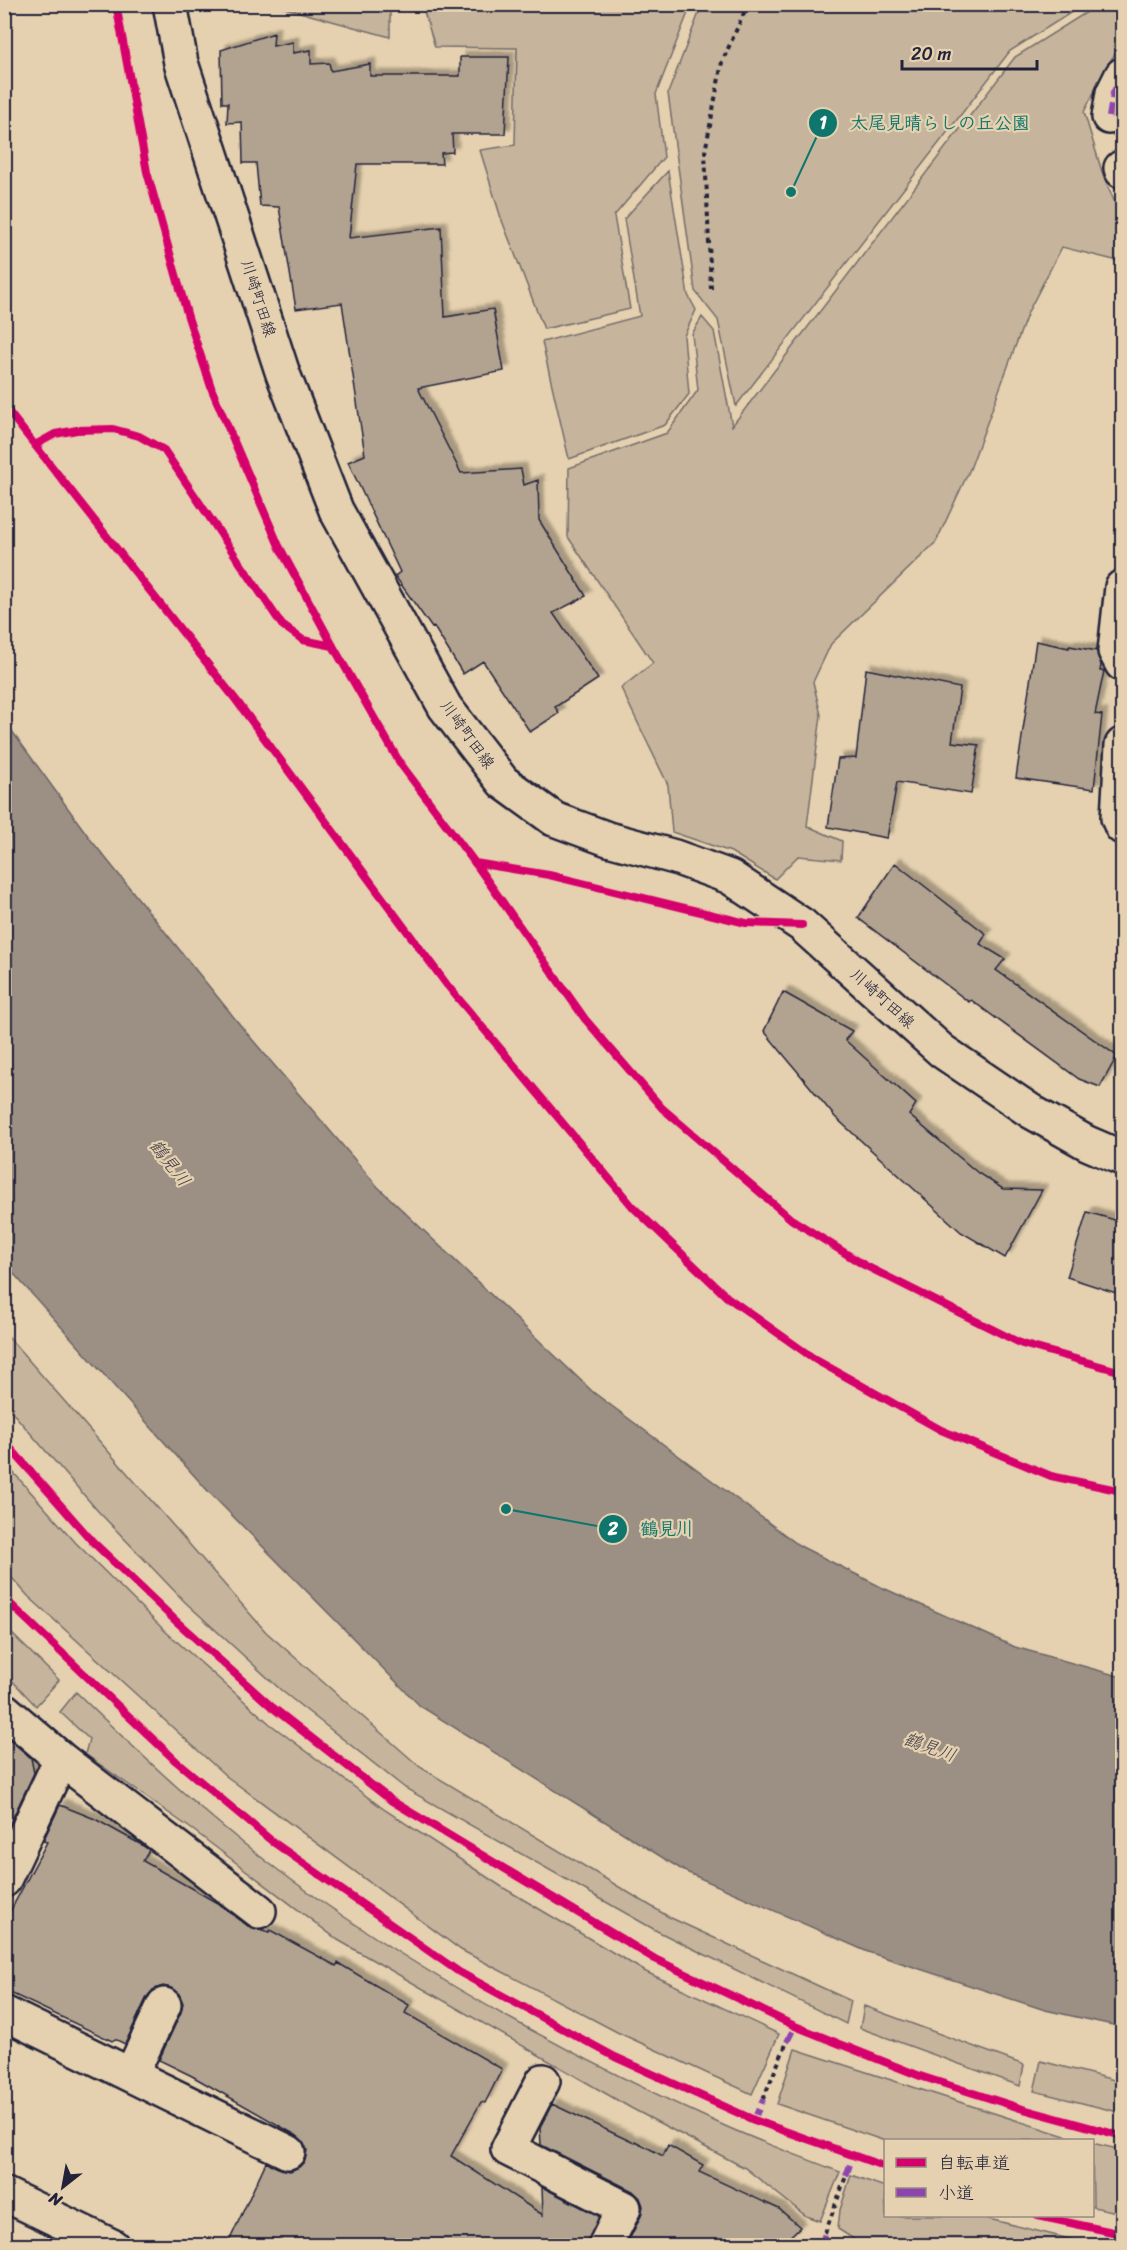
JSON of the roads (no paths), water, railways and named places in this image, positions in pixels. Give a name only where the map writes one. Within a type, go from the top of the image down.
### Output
[{"type":"main road","name":"川崎町田線","points":[[170,4],[181,63],[284,374],[336,510],[445,707],[503,782],[554,819],[608,839],[675,857],[730,877],[802,925],[942,1051],[1032,1112],[1087,1143],[1122,1158]]},
{"type":"main road","points":[[1108,117],[1113,93],[1122,75]]},
{"type":"main road","points":[[1122,587],[1115,651],[1122,664]]},
{"type":"main road","points":[[1122,745],[1118,818],[1122,827]]},
{"type":"main road","points":[[4,1710],[61,1759],[259,1911]]},
{"type":"main road","points":[[4,1880],[61,1759]]},
{"type":"main road","points":[[131,2075],[165,2005]]},
{"type":"main road","points":[[4,2013],[288,2152]]},
{"type":"main road","points":[[543,2081],[508,2149],[624,2208],[605,2246]]},
{"type":"main road","points":[[4,2194],[112,2246]]},
{"type":"water","points":[[4,720],[91,840],[245,1031],[378,1187],[593,1392],[800,1546],[881,1587],[1015,1647],[1122,1677],[1122,2027],[1045,2010],[868,1952],[684,1871],[420,1706],[207,1490],[5,1264]]},
{"type":"place","name":"太尾見晴らしの丘公園","points":[[791,192]]},
{"type":"place","name":"鶴見川","points":[[506,1509]]}]
